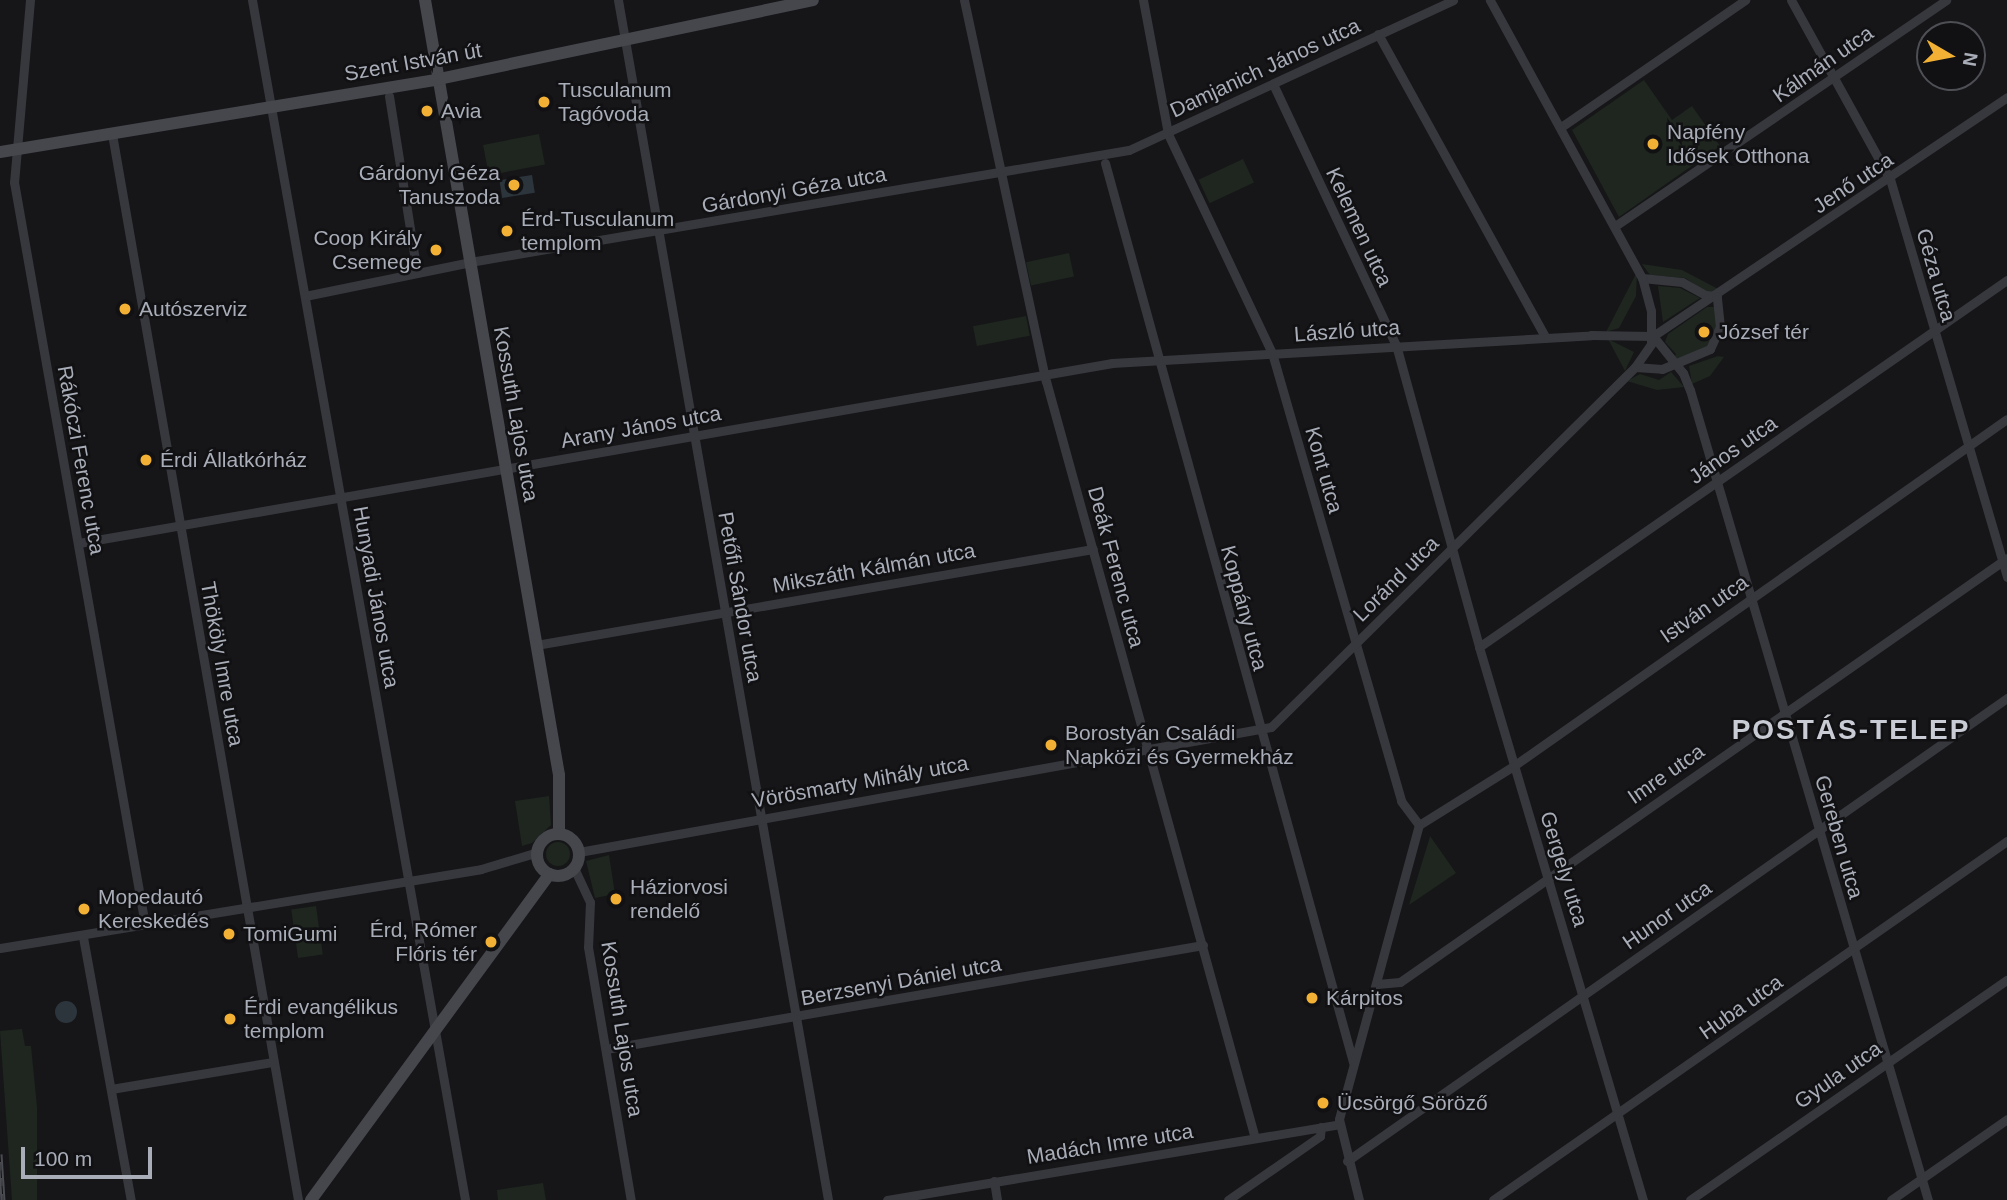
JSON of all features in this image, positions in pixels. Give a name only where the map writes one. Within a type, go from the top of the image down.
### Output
[{"type":"street","name":"Rákóczi Ferenc utca","points":[[30,0],[14,182],[145,925]]},
{"type":"street","name":"Hunyadi János utca","points":[[252,0],[464,1200]]},
{"type":"street","name":"Kossuth Lajos utca","points":[[425,0],[559,775],[559,834]]},
{"type":"street","name":"Petőfi Sándor utca","points":[[618,0],[794,1018],[828,1200]]},
{"type":"street","name":"Szent István út","points":[[0,152],[439,79],[813,0]]},
{"type":"street","name":"Deák Ferenc utca","points":[[964,0],[1045,374],[1255,1138]]},
{"type":"street","name":"Kont utca","points":[[1143,0],[1168,134],[1272,353],[1401,800],[1419,825]]},
{"type":"street","name":"Damjanich János utca","points":[[1104,163],[1453,0]]},
{"type":"street","points":[[1490,0],[1642,278],[1653,336],[1676,365]]},
{"type":"street","points":[[1561,127],[1745,0]]},
{"type":"street","name":"Géza utca","points":[[1791,0],[1890,179],[1968,446],[2005,560],[2007,577]]},
{"type":"street","name":"Kálmán utca","points":[[1615,226],[1946,0]]},
{"type":"street","points":[[1378,34],[1546,338]]},
{"type":"street","name":"Kelemen utca","points":[[1273,84],[1396,345],[1452,548]]},
{"type":"street","points":[[389,96],[417,273]]},
{"type":"street","name":"Jenő utca","points":[[1717,296],[2007,97]]},
{"type":"street","name":"Thököly Imre utca","points":[[112,134],[298,1200]]},
{"type":"street","name":"Damjanich János utca","points":[[999,171],[1129,150]]},
{"type":"street","points":[[1090,157],[1104,163]]},
{"type":"street","name":"Koppány utca","points":[[1104,163],[1353,1062]]},
{"type":"street","name":"Gárdonyi Géza utca","points":[[305,296],[470,262],[999,171]]},
{"type":"street","points":[[1642,278],[1682,282],[1705,295],[1717,296]]},
{"type":"street","name":"János utca","points":[[1479,647],[2007,280]]},
{"type":"street","points":[[1717,296],[1716,343],[1676,365],[1655,370],[1635,367],[1653,336],[1717,296]]},
{"type":"street","name":"László utca","points":[[1045,374],[1158,361],[1396,345],[1653,336]]},
{"type":"street","name":"Gereben utca","points":[[1676,365],[1690,390],[1928,1200]]},
{"type":"street","name":"Loránd utca","points":[[1147,750],[1271,727],[1635,367]]},
{"type":"street","name":"Arany János utca","points":[[79,543],[1045,374]]},
{"type":"street","name":"István utca","points":[[1419,825],[1515,765],[2007,419]]},
{"type":"street","name":"Gergely utca","points":[[1452,548],[1643,1200]]},
{"type":"street","name":"Mikszáth Kálmán utca","points":[[536,645],[1093,549]]},
{"type":"street","name":"Imre utca","points":[[1377,984],[1400,982],[2005,560]]},
{"type":"street","name":"Hunor utca","points":[[1347,1161],[2007,698]]},
{"type":"street","name":"Vörösmarty Mihály utca","points":[[579,852],[1147,750]]},
{"type":"street","points":[[1359,1200],[1339,1125],[1353,1062],[1377,984],[1419,825]]},
{"type":"street","points":[[559,834],[572,840],[579,852],[574,868],[563,876],[550,874],[540,865],[537,852],[542,841],[559,834]]},
{"type":"street","name":"Huba utca","points":[[1493,1200],[2007,841]]},
{"type":"street","points":[[0,948],[83,937],[481,869],[537,852]]},
{"type":"street","name":"Kossuth Lajos utca","points":[[574,868],[590,902],[588,947],[631,1200]]},
{"type":"street","points":[[312,1200],[436,1035],[550,874]]},
{"type":"street","points":[[83,937],[131,1200]]},
{"type":"street","name":"Berzsenyi Dániel utca","points":[[606,1049],[1203,945]]},
{"type":"street","name":"Gyula utca","points":[[1690,1200],[2007,980]]},
{"type":"street","points":[[111,1089],[272,1062]]},
{"type":"street","points":[[1891,1200],[2007,1119]]},
{"type":"street","name":"Madách Imre utca","points":[[887,1200],[1339,1125]]},
{"type":"street","points":[[1228,1200],[1320,1136],[1321,1128]]},
{"type":"street","points":[[994,1181],[997,1200]]},
{"type":"shaded area","points":[[1644,80],[1672,120],[1692,106],[1720,146],[1619,217],[1572,130]]},
{"type":"shaded area","points":[[539,134],[545,164],[489,175],[483,145]]},
{"type":"shaded area","points":[[1243,159],[1254,183],[1210,203],[1199,180]]},
{"type":"shaded area","points":[[532,175],[535,193],[502,198],[499,180]]},
{"type":"shaded area","points":[[1069,253],[1074,276],[1031,286],[1026,262]]},
{"type":"shaded area","points":[[1642,264],[1682,270],[1722,291],[1716,295],[1685,278],[1650,275]]},
{"type":"shaded area","points":[[1637,272],[1636,296],[1619,328],[1606,332]]},
{"type":"shaded area","points":[[1658,286],[1680,288],[1700,298],[1663,322]]},
{"type":"shaded area","points":[[1707,307],[1715,307],[1717,326],[1712,345],[1681,361],[1674,358],[1676,354],[1665,342],[1668,334]]},
{"type":"shaded area","points":[[1026,316],[1030,336],[977,346],[973,326]]},
{"type":"shaded area","points":[[1608,339],[1634,352],[1625,371]]},
{"type":"shaded area","points":[[1718,356],[1724,357],[1710,376],[1692,384],[1689,366]]},
{"type":"shaded area","points":[[1671,372],[1684,387],[1657,390],[1627,381],[1640,374],[1659,380]]},
{"type":"shaded area","points":[[549,796],[551,825],[532,843],[522,846],[515,801]]},
{"type":"shaded area","points":[[1430,836],[1456,873],[1409,905],[1429,840]]},
{"type":"shaded area","points":[[558,842],[569,849],[570,854],[563,865],[558,866],[547,859],[546,854],[553,843]]},
{"type":"shaded area","points":[[609,855],[615,894],[595,898],[586,861]]},
{"type":"shaded area","points":[[316,906],[323,955],[298,958],[291,909]]},
{"type":"shaded area","points":[[66,1001],[74,1004],[77,1012],[74,1020],[66,1023],[58,1020],[55,1012],[58,1004]]},
{"type":"shaded area","points":[[22,1029],[25,1046],[31,1046],[37,1107],[37,1200],[12,1200],[0,1031]]},
{"type":"shaded area","points":[[543,1183],[546,1200],[498,1200],[497,1190]]},
{"type":"railway","points":[[0,1154],[3,1200]]},
{"type":"place","name":"Tusculanum Tagóvoda","points":[[544,102]]},
{"type":"place","name":"Avia","points":[[427,111]]},
{"type":"place","name":"Napfény Idősek Otthona","points":[[1653,144]]},
{"type":"place","name":"Gárdonyi Géza Tanuszoda","points":[[514,185]]},
{"type":"place","name":"Érd-Tusculanum templom","points":[[507,231]]},
{"type":"place","name":"Coop Király Csemege","points":[[436,250]]},
{"type":"place","name":"Autószerviz","points":[[125,309]]},
{"type":"place","name":"József tér","points":[[1704,332]]},
{"type":"place","name":"Érdi Állatkórház","points":[[146,460]]},
{"type":"place","name":"Borostyán Családi Napközi és Gyermekház","points":[[1051,745]]},
{"type":"place","name":"Háziorvosi rendelő","points":[[616,899]]},
{"type":"place","name":"Mopedautó Kereskedés","points":[[84,909]]},
{"type":"place","name":"TomiGumi","points":[[229,934]]},
{"type":"place","name":"Érd, Rómer Flóris tér","points":[[491,942]]},
{"type":"place","name":"Kárpitos","points":[[1312,998]]},
{"type":"place","name":"Érdi evangélikus templom","points":[[230,1019]]},
{"type":"place","name":"Ücsörgő Söröző","points":[[1323,1103]]},
{"type":"district","name":"POSTÁS-TELEP","points":[[1851,730]]}]
